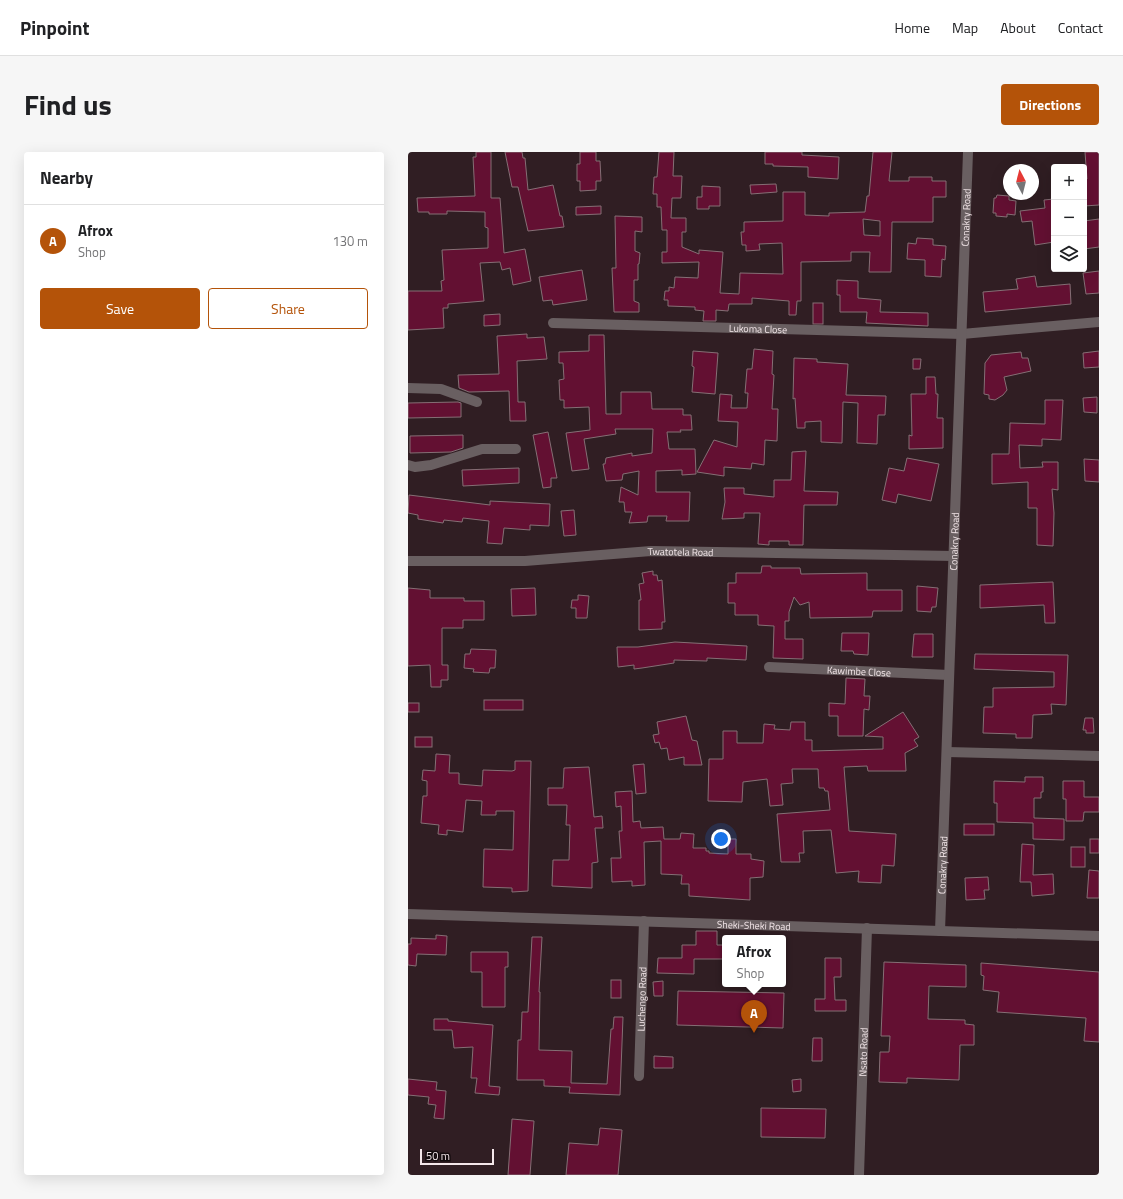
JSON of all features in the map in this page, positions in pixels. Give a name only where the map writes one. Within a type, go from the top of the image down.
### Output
[{"type":"street","name":"Conakry Road","points":[[940,931],[968,152]]},
{"type":"street","name":"Lukoma Close","points":[[553,323],[962,334],[1099,322]]},
{"type":"street","points":[[408,388],[441,389],[477,402]]},
{"type":"street","points":[[408,465],[415,467],[431,465],[482,449],[516,449]]},
{"type":"street","name":"Twatotela Road","points":[[408,561],[525,561],[651,551],[954,556]]},
{"type":"street","name":"Kawimbe Close","points":[[769,667],[949,675]]},
{"type":"street","points":[[947,752],[1099,756]]},
{"type":"street","name":"Sheki-Sheki Road","points":[[408,914],[1099,936]]},
{"type":"street","name":"Luchengo Road","points":[[639,1076],[644,921]]},
{"type":"street","name":"Nsato Road","points":[[859,1175],[867,928]]},
{"type":"building","points":[[476,152],[491,152],[491,198],[500,198],[504,253],[525,249],[531,281],[513,285],[510,268],[502,270],[500,262],[480,263],[484,301],[448,304],[448,308],[443,308],[444,328],[408,330],[408,291],[442,291],[441,281],[444,280],[442,250],[488,248],[488,228],[485,227],[485,212],[447,211],[447,214],[429,214],[429,212],[418,212],[417,198],[475,196],[473,157],[476,157]]},
{"type":"building","points":[[505,152],[522,152],[523,158],[525,158],[528,190],[553,185],[564,227],[528,231],[518,187],[512,187]]},
{"type":"building","points":[[580,152],[596,152],[596,161],[600,161],[601,181],[596,181],[596,190],[580,191],[580,181],[577,181],[577,164],[580,164]]},
{"type":"building","points":[[659,152],[674,152],[673,176],[682,176],[681,198],[672,198],[671,218],[686,218],[686,232],[682,232],[682,247],[699,254],[699,250],[723,252],[720,293],[739,294],[740,273],[783,274],[782,243],[759,244],[760,250],[746,251],[746,245],[742,245],[741,232],[744,232],[744,222],[783,221],[783,192],[805,192],[805,215],[829,216],[829,213],[865,212],[867,196],[869,196],[873,152],[892,152],[889,181],[909,181],[909,177],[932,177],[932,181],[946,181],[946,197],[933,197],[933,222],[892,222],[891,272],[869,272],[870,252],[851,252],[851,261],[801,262],[801,301],[797,301],[796,315],[789,315],[789,301],[752,298],[752,304],[729,304],[728,311],[716,310],[716,321],[703,321],[704,311],[695,310],[695,307],[668,306],[668,300],[664,300],[665,291],[669,291],[669,287],[674,288],[675,277],[698,278],[699,262],[662,263],[662,252],[667,252],[667,230],[662,230],[661,207],[657,207],[657,194],[653,194],[654,177],[657,177]],"holes":[[[863,219],[880,221],[880,236],[864,235]]]},
{"type":"building","points":[[765,152],[802,152],[802,155],[839,157],[838,179],[808,177],[808,167],[773,166],[773,164],[765,164]]},
{"type":"building","points":[[1085,152],[1099,152],[1099,205],[1087,206]]},
{"type":"building","points":[[776,184],[777,192],[751,194],[750,185]]},
{"type":"building","points":[[702,186],[720,187],[720,206],[709,206],[709,209],[697,209],[697,197],[702,197]]},
{"type":"building","points":[[997,195],[1003,196],[1003,200],[1016,201],[1015,215],[1007,214],[1007,217],[996,216],[996,213],[993,213],[994,198],[996,198]]},
{"type":"building","points":[[1051,199],[1051,242],[1035,245],[1032,221],[1022,222],[1020,211],[1045,208],[1044,200]]},
{"type":"building","points":[[601,206],[601,214],[576,215],[576,207]]},
{"type":"building","points":[[615,216],[642,217],[642,232],[635,231],[635,251],[640,253],[638,280],[634,280],[634,301],[639,303],[639,312],[614,312],[612,268],[616,268]]},
{"type":"building","points":[[1099,219],[1099,247],[1087,249],[1087,221]]},
{"type":"building","points":[[917,238],[933,239],[933,245],[946,246],[945,260],[942,259],[941,277],[925,276],[925,260],[907,259],[908,243],[916,244]]},
{"type":"building","points":[[582,270],[587,300],[553,305],[552,300],[543,301],[539,277]]},
{"type":"building","points":[[1099,271],[1099,293],[1086,294],[1083,273]]},
{"type":"building","points":[[1035,276],[1037,287],[1070,284],[1071,304],[985,312],[983,292],[1018,289],[1016,279]]},
{"type":"building","points":[[837,280],[858,281],[858,298],[881,300],[880,312],[928,313],[928,326],[866,323],[867,312],[840,312],[840,295],[837,295]]},
{"type":"building","points":[[813,303],[823,303],[823,324],[813,324]]},
{"type":"building","points":[[500,314],[500,325],[484,326],[484,315]]},
{"type":"building","points":[[527,334],[527,338],[544,337],[547,359],[517,361],[518,402],[525,402],[526,421],[510,421],[509,391],[469,392],[459,388],[458,375],[499,374],[497,336]]},
{"type":"building","points":[[589,335],[604,335],[606,414],[621,414],[621,392],[651,392],[652,409],[683,409],[683,415],[691,415],[692,430],[667,432],[669,449],[695,449],[696,474],[682,475],[682,470],[656,471],[656,492],[690,492],[689,521],[666,521],[667,516],[648,516],[647,522],[629,523],[632,512],[625,512],[624,502],[619,502],[621,487],[638,495],[639,471],[623,474],[622,480],[606,481],[603,464],[605,464],[606,458],[632,453],[632,456],[652,453],[653,429],[615,429],[616,434],[584,439],[589,469],[572,471],[566,433],[590,430],[589,407],[564,408],[564,400],[560,400],[559,380],[564,379],[563,363],[559,363],[559,352],[589,351]]},
{"type":"building","points":[[754,349],[773,351],[772,374],[774,375],[772,409],[778,409],[777,441],[765,440],[764,465],[752,463],[751,469],[724,467],[724,476],[697,472],[714,440],[737,447],[738,422],[718,421],[720,394],[732,395],[731,408],[747,408],[748,393],[745,393],[747,369],[752,369]]},
{"type":"building","points":[[693,351],[718,353],[715,394],[692,392],[694,367],[692,366]]},
{"type":"building","points":[[1099,351],[1099,367],[1084,368],[1083,353]]},
{"type":"building","points":[[1021,352],[1022,358],[1028,358],[1031,371],[1004,377],[1007,390],[1003,395],[995,400],[989,399],[989,395],[984,394],[985,363],[991,355]]},
{"type":"building","points":[[794,358],[817,359],[817,362],[848,364],[846,395],[886,396],[885,415],[878,415],[877,444],[857,443],[858,403],[843,402],[842,443],[821,442],[821,421],[805,422],[805,428],[797,428],[795,398],[793,399]]},
{"type":"building","points":[[913,359],[921,359],[920,369],[913,369]]},
{"type":"building","points":[[926,377],[935,377],[936,394],[938,394],[937,418],[943,418],[943,448],[909,449],[909,435],[912,436],[911,394],[926,394]]},
{"type":"building","points":[[1097,397],[1097,413],[1084,412],[1083,398]]},
{"type":"building","points":[[1045,400],[1063,400],[1061,440],[1042,439],[1042,446],[1019,445],[1020,468],[1043,467],[1042,462],[1058,462],[1058,490],[1052,489],[1054,513],[1053,546],[1037,545],[1037,508],[1028,508],[1028,482],[992,484],[992,454],[1009,454],[1010,423],[1045,424]]},
{"type":"building","points":[[408,403],[461,403],[461,417],[408,418]]},
{"type":"building","points":[[548,432],[557,478],[551,478],[551,487],[543,488],[533,435]]},
{"type":"building","points":[[463,435],[463,448],[451,452],[410,453],[410,436]]},
{"type":"building","points":[[806,451],[804,491],[838,492],[837,505],[804,505],[803,545],[789,545],[789,541],[769,541],[769,545],[758,544],[760,513],[744,513],[744,518],[722,519],[725,502],[724,488],[744,488],[744,494],[774,497],[774,480],[791,480],[792,452]]},
{"type":"building","points":[[907,458],[939,464],[931,501],[898,494],[896,503],[882,500],[889,468],[904,471]]},
{"type":"building","points":[[1084,459],[1099,460],[1099,482],[1085,481]]},
{"type":"building","points":[[519,468],[519,483],[463,486],[462,470]]},
{"type":"building","points":[[409,495],[490,505],[490,501],[550,504],[549,526],[530,525],[530,530],[504,528],[502,544],[487,543],[489,521],[463,518],[462,522],[444,520],[443,523],[418,519],[418,515],[408,513]]},
{"type":"building","points":[[574,510],[576,535],[564,536],[561,511]]},
{"type":"building","points":[[762,566],[771,566],[771,568],[800,568],[801,574],[867,573],[867,590],[902,590],[902,611],[873,611],[872,617],[810,618],[809,602],[800,605],[794,597],[789,612],[789,621],[785,621],[785,639],[803,639],[803,659],[773,658],[774,626],[758,625],[758,615],[735,615],[735,603],[728,603],[728,583],[736,583],[736,573],[761,573]]},
{"type":"building","points":[[653,571],[653,575],[657,575],[658,581],[662,580],[665,622],[662,622],[662,629],[639,630],[639,600],[641,600],[639,584],[644,583],[642,573]]},
{"type":"building","points":[[1053,582],[1055,623],[1045,623],[1044,605],[980,608],[980,585]]},
{"type":"building","points":[[917,586],[938,588],[936,607],[932,607],[931,612],[917,611]]},
{"type":"building","points":[[408,588],[430,590],[430,598],[464,598],[464,601],[484,601],[484,620],[463,620],[463,628],[442,628],[442,665],[448,665],[448,680],[441,680],[441,687],[431,687],[430,665],[408,666]]},
{"type":"building","points":[[535,588],[536,615],[512,616],[511,589]]},
{"type":"building","points":[[578,595],[589,596],[587,618],[576,618],[576,608],[571,608],[572,600],[578,600]]},
{"type":"building","points":[[842,633],[869,633],[868,655],[854,654],[853,651],[841,651]]},
{"type":"building","points":[[914,634],[933,634],[933,657],[912,657]]},
{"type":"building","points":[[675,642],[747,646],[746,660],[707,658],[707,661],[674,660],[674,663],[634,669],[634,665],[618,667],[617,647],[638,647]]},
{"type":"building","points":[[471,649],[496,650],[495,668],[490,668],[489,673],[473,672],[474,669],[464,668],[465,654],[470,654]]},
{"type":"building","points":[[975,654],[1068,655],[1066,705],[1051,704],[1052,714],[1033,715],[1032,738],[1016,738],[1016,734],[983,733],[984,707],[993,707],[993,688],[1054,687],[1054,672],[974,669]]},
{"type":"building","points":[[846,678],[865,679],[864,696],[870,696],[869,710],[864,709],[863,736],[838,736],[838,716],[829,716],[829,703],[845,704]]},
{"type":"building","points":[[484,700],[523,700],[523,710],[484,710]]},
{"type":"building","points":[[408,703],[419,703],[419,712],[408,712]]},
{"type":"building","points":[[903,712],[919,737],[914,740],[918,746],[905,753],[906,771],[868,771],[867,766],[844,767],[849,831],[896,834],[894,866],[882,865],[881,883],[858,882],[859,871],[836,873],[831,830],[803,831],[804,853],[799,853],[800,862],[781,862],[777,814],[830,810],[828,791],[825,791],[824,788],[819,788],[818,769],[792,769],[793,783],[781,784],[783,805],[770,806],[767,779],[743,782],[742,802],[708,801],[709,759],[723,759],[723,731],[737,731],[737,743],[763,743],[764,724],[775,725],[774,729],[790,730],[791,722],[805,722],[805,740],[812,740],[812,751],[883,749],[883,737],[865,736]]},
{"type":"building","points":[[686,716],[692,740],[697,741],[702,765],[684,765],[684,757],[669,760],[667,748],[661,749],[659,742],[655,743],[653,735],[659,734],[657,722]]},
{"type":"building","points":[[1085,718],[1093,718],[1094,733],[1086,733],[1086,730],[1083,730]]},
{"type":"building","points":[[415,737],[432,737],[432,747],[415,747]]},
{"type":"building","points":[[436,754],[450,755],[449,773],[459,773],[459,784],[482,786],[483,770],[512,771],[515,770],[515,761],[531,761],[528,891],[512,892],[512,888],[483,887],[484,849],[513,850],[514,811],[496,811],[496,815],[481,815],[482,801],[466,800],[463,832],[447,830],[447,835],[438,834],[439,825],[421,823],[423,796],[427,796],[427,781],[422,780],[423,770],[435,771]]},
{"type":"building","points":[[644,764],[646,793],[636,794],[633,765]]},
{"type":"building","points":[[589,767],[594,817],[602,816],[603,828],[595,828],[598,862],[592,863],[592,888],[552,886],[553,860],[569,860],[570,825],[566,825],[567,805],[548,805],[548,788],[563,788],[564,768]]},
{"type":"building","points":[[1025,777],[1043,777],[1043,792],[1041,792],[1041,798],[1034,798],[1034,818],[1064,819],[1064,840],[1033,839],[1033,823],[997,822],[997,803],[994,803],[994,781],[1025,782]]},
{"type":"building","points":[[1063,781],[1084,781],[1084,797],[1099,797],[1099,812],[1084,812],[1083,821],[1066,821],[1066,799],[1063,799]]},
{"type":"building","points":[[632,791],[633,822],[640,821],[641,828],[663,827],[664,839],[680,839],[681,833],[694,834],[693,848],[706,848],[706,851],[709,851],[709,853],[728,854],[728,839],[736,839],[736,854],[751,854],[751,859],[764,861],[763,877],[750,878],[750,900],[689,896],[689,884],[681,884],[682,875],[661,874],[661,841],[644,842],[645,885],[632,886],[632,881],[612,882],[611,858],[621,858],[619,831],[622,831],[621,806],[616,807],[615,792]]},
{"type":"building","points":[[964,824],[994,824],[994,835],[964,835]]},
{"type":"building","points":[[1090,839],[1099,839],[1099,853],[1090,853]]},
{"type":"building","points":[[1022,844],[1034,845],[1033,875],[1053,874],[1054,894],[1032,896],[1031,882],[1020,882]]},
{"type":"building","points":[[1071,847],[1085,847],[1085,867],[1071,867]]},
{"type":"building","points":[[1089,870],[1099,871],[1099,898],[1087,898]]},
{"type":"building","points":[[988,877],[989,890],[984,890],[985,899],[966,900],[965,878]]},
{"type":"building","points":[[696,931],[717,931],[717,945],[722,945],[722,959],[694,959],[694,974],[657,973],[658,958],[682,958],[682,945],[696,945]]},
{"type":"building","points":[[436,935],[447,936],[446,955],[417,954],[416,966],[408,965],[408,944],[411,944],[411,938],[436,939]]},
{"type":"building","points":[[532,937],[542,937],[539,992],[539,1050],[572,1051],[571,1083],[607,1084],[611,1029],[613,1029],[614,1017],[623,1017],[620,1095],[569,1093],[570,1087],[544,1086],[544,1080],[517,1080],[518,1040],[521,1040],[522,1012],[528,1012]]},
{"type":"building","points":[[471,952],[508,952],[508,967],[505,967],[505,1007],[482,1007],[482,972],[471,972]]},
{"type":"building","points":[[825,958],[841,958],[841,977],[834,977],[835,1000],[846,1000],[846,1011],[815,1011],[815,999],[825,999]]},
{"type":"building","points":[[884,962],[966,965],[966,987],[929,986],[928,1019],[965,1020],[965,1024],[974,1025],[974,1045],[960,1045],[959,1080],[907,1078],[907,1083],[879,1082],[880,1052],[889,1052],[890,1036],[881,1036]]},
{"type":"building","points":[[981,963],[1099,972],[1099,1042],[1084,1041],[1086,1018],[997,1012],[999,992],[983,990],[984,976],[981,975]]},
{"type":"building","points":[[611,980],[621,980],[621,998],[611,998]]},
{"type":"building","points":[[663,981],[663,996],[654,996],[653,982]]},
{"type":"building","points":[[678,991],[784,993],[783,1028],[677,1025]]},
{"type":"building","points":[[434,1019],[448,1019],[448,1021],[493,1025],[489,1086],[500,1087],[499,1095],[475,1093],[477,1078],[471,1078],[473,1047],[454,1048],[452,1030],[434,1030]]},
{"type":"building","points":[[813,1038],[822,1038],[822,1061],[812,1061]]},
{"type":"building","points":[[654,1056],[673,1057],[673,1068],[654,1068]]},
{"type":"building","points":[[408,1079],[437,1082],[436,1090],[446,1091],[444,1119],[434,1118],[436,1105],[428,1104],[429,1097],[408,1095]]},
{"type":"building","points":[[801,1079],[801,1091],[793,1092],[792,1080]]},
{"type":"building","points":[[761,1108],[826,1109],[825,1138],[761,1137]]},
{"type":"building","points":[[512,1119],[534,1121],[530,1175],[508,1175]]},
{"type":"building","points":[[600,1128],[622,1130],[618,1175],[566,1175],[569,1143],[598,1145]]},
{"type":"place","name":"Afrox","points":[[754,1033]]}]
